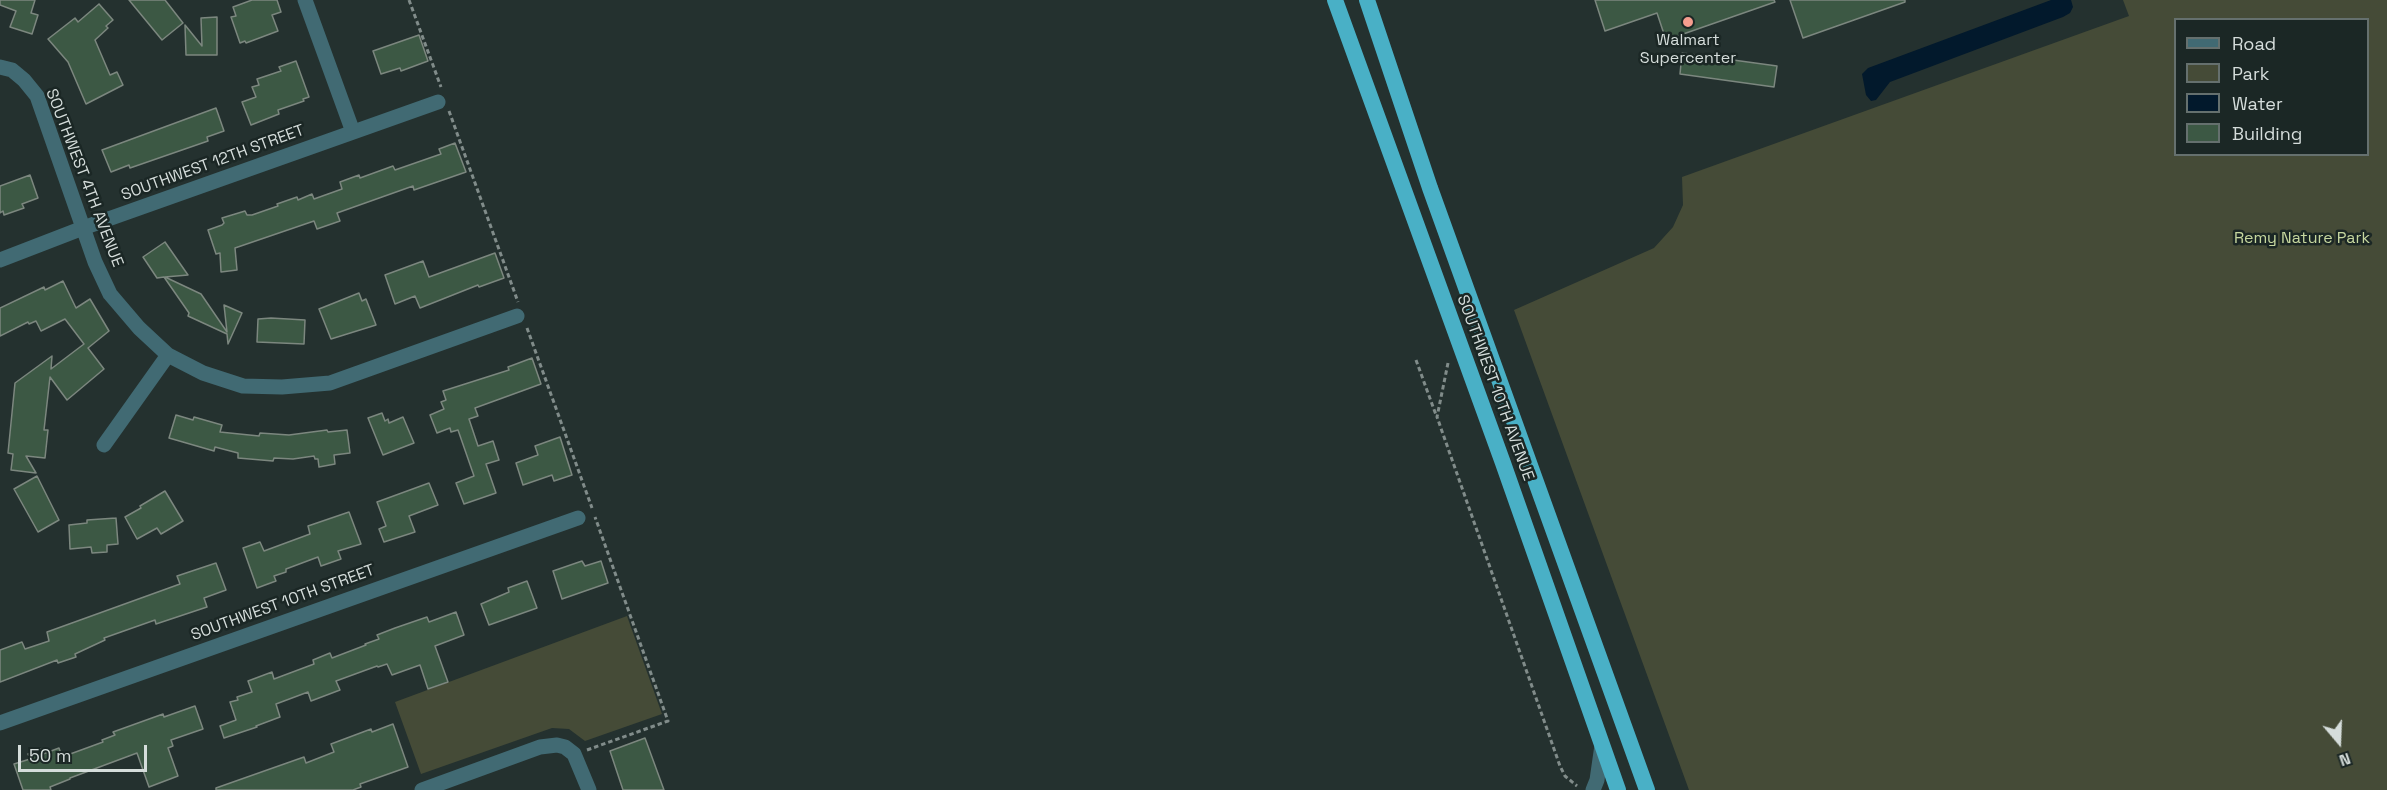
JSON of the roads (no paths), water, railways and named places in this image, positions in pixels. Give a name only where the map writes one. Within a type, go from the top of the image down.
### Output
[{"type":"highway","name":"SOUTHWEST 10TH AVENUE","points":[[1335,0],[1618,790]]},
{"type":"highway","name":"SOUTHWEST 10TH AVENUE","points":[[1367,0],[1430,188],[1647,790]]},
{"type":"street","points":[[305,0],[353,132]]},
{"type":"street","name":"SOUTHWEST 4TH AVENUE","points":[[6,69],[24,80],[37,96],[95,262],[110,294],[139,328],[168,355],[203,373],[243,386],[282,387],[330,382],[521,317]]},
{"type":"street","name":"SOUTHWEST 12TH STREET","points":[[0,260],[353,132],[442,97]]},
{"type":"street","points":[[104,445],[168,355]]},
{"type":"street","name":"SOUTHWEST 10TH STREET","points":[[0,723],[578,518]]},
{"type":"street","points":[[422,790],[540,747],[557,745],[570,751],[589,790]]},
{"type":"street","points":[[1593,790],[1602,745]]},
{"type":"water","points":[[2051,0],[2071,0],[2073,7],[2070,13],[2063,17],[1890,82],[1876,100],[1871,101],[1866,95],[1862,74],[1868,68]]},
{"type":"place","name":"Walmart Supercenter","points":[[1688,22]]},
{"type":"park label","name":"Remy Nature Park","points":[[2302,239]]}]
